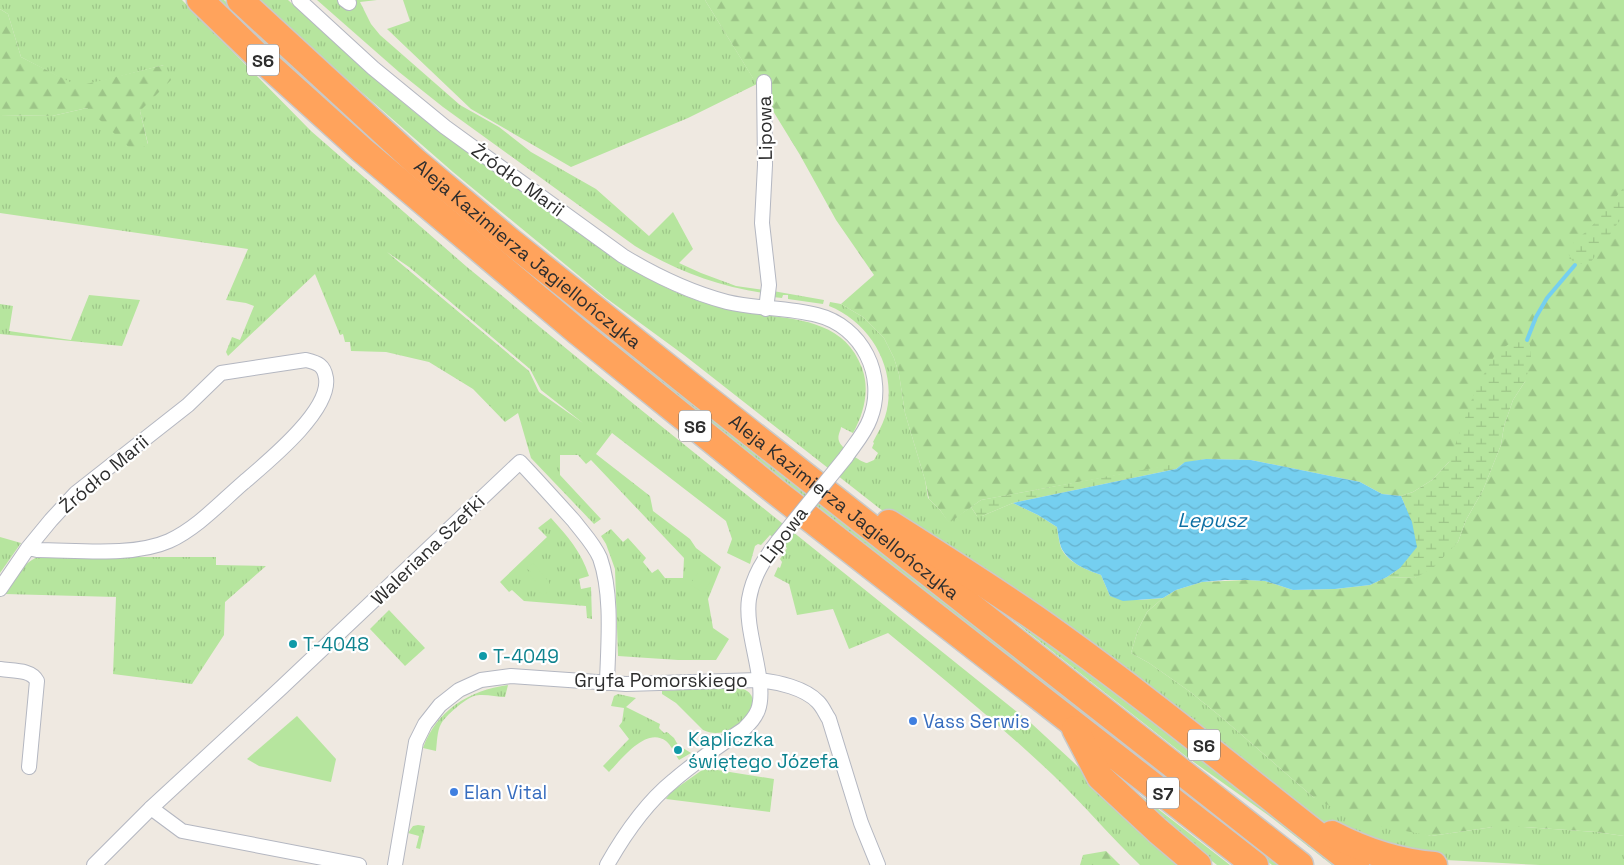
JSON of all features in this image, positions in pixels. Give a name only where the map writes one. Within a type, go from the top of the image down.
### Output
[{"type":"highway","name":"Aleja Kazimierza Jagiellończyka","points":[[200,0],[334,125],[495,264],[776,492],[1255,865]]},
{"type":"highway","name":"Aleja Kazimierza Jagiellończyka","points":[[240,0],[415,161],[524,253],[1300,865]]},
{"type":"highway","name":"S6","points":[[799,471],[882,518],[1035,618],[1123,682],[1284,809],[1349,843],[1377,853],[1434,865]]},
{"type":"highway","name":"S6","points":[[1071,722],[1100,777],[1198,865]]},
{"type":"highway","points":[[1284,809],[1356,865]]},
{"type":"street","name":"Źródło Marii","points":[[299,0],[383,77],[445,127],[623,256],[651,273],[686,289],[727,302],[766,309]]},
{"type":"street","name":"Lipowa","points":[[607,865],[634,824],[653,800],[672,781],[754,719],[760,700],[759,680],[749,620],[749,601],[753,582],[763,561],[846,457],[867,426],[874,405],[876,384],[872,368],[867,355],[852,335],[831,320],[807,312],[766,309],[769,285],[762,222],[765,165],[764,82]]},
{"type":"street","name":"Źródło Marii","points":[[0,589],[28,548],[76,493],[188,404],[221,373],[306,360],[318,362],[324,369],[326,381],[324,392],[313,415],[287,444],[189,530],[150,548],[124,550],[37,550],[28,548]]},
{"type":"street","name":"Waleriana Szefki","points":[[94,865],[151,808],[520,462],[557,501],[589,539],[599,557],[605,576],[608,597],[607,683]]},
{"type":"street","points":[[0,669],[28,673],[37,681],[29,767]]},
{"type":"street","name":"Gryfa Pomorskiego","points":[[395,865],[416,742],[424,724],[440,704],[459,690],[480,680],[511,676],[607,683],[652,684],[759,680],[772,681],[800,691],[817,701],[829,719],[861,823],[878,865]]},
{"type":"street","points":[[151,808],[182,831],[359,865]]},
{"type":"green space","points":[[0,0],[182,0],[311,131],[467,267],[635,405],[1032,724],[1180,865],[1140,865],[1033,756],[972,702],[888,633],[849,649],[833,609],[797,615],[789,584],[774,576],[778,567],[780,568],[782,562],[780,559],[787,548],[770,535],[761,545],[755,546],[750,564],[727,553],[732,539],[726,521],[612,433],[596,454],[650,496],[653,511],[690,539],[696,548],[721,567],[708,599],[713,628],[729,639],[716,660],[678,660],[618,656],[615,569],[601,536],[611,529],[623,542],[628,538],[646,558],[643,562],[652,573],[658,569],[665,578],[683,578],[684,558],[591,460],[586,464],[578,455],[560,455],[560,475],[601,519],[594,524],[531,458],[518,413],[505,422],[473,389],[429,362],[386,352],[351,351],[350,342],[345,342],[343,334],[340,335],[315,274],[228,356],[226,352],[232,337],[240,340],[254,306],[226,300],[248,249],[0,213],[0,115],[52,116],[87,108],[148,144],[140,111],[164,65],[78,87],[21,57],[8,14],[0,9]],"holes":[[[387,252],[409,267],[530,369],[541,390],[583,423],[539,392],[529,371]]]},
{"type":"green space","points":[[215,0],[224,0],[288,61],[1281,865],[1272,865],[607,341],[374,147]]},
{"type":"green space","points":[[256,0],[288,0],[413,111],[636,272],[698,301],[742,312],[809,322],[835,333],[855,353],[862,368],[866,385],[865,401],[857,425],[853,433],[841,427],[839,435],[840,444],[847,451],[867,463],[874,460],[878,453],[872,448],[873,442],[885,417],[888,383],[885,367],[878,351],[858,324],[829,306],[830,302],[841,304],[863,317],[884,338],[894,358],[899,374],[905,413],[925,480],[928,498],[949,522],[971,507],[977,516],[982,516],[1013,503],[1057,527],[1060,546],[1064,553],[1078,565],[1101,575],[1110,596],[1140,600],[1163,598],[1147,612],[1138,630],[1131,653],[1189,691],[1313,797],[1431,836],[1493,827],[1524,827],[1624,836],[1624,865],[1540,865],[1445,860],[1325,824],[1310,815],[879,508],[684,355],[606,298],[453,172]]},
{"type":"green space","points":[[317,0],[377,0],[360,2],[371,24],[380,35],[460,105],[499,127],[531,152],[596,189],[649,236],[673,212],[693,249],[679,263],[736,286],[764,290],[763,293],[729,286],[696,276],[635,246],[443,107],[399,72]]},
{"type":"green space","points":[[403,0],[705,0],[753,78],[761,82],[688,118],[571,167],[471,109],[387,29],[410,21]]},
{"type":"green space","points":[[705,0],[1624,0],[1624,836],[1524,827],[1493,827],[1431,836],[1360,822],[1313,797],[1189,691],[1131,653],[1138,630],[1147,612],[1176,590],[1202,582],[1265,581],[1293,590],[1335,589],[1370,585],[1387,577],[1415,578],[1458,542],[1466,520],[1483,490],[1501,445],[1504,426],[1513,400],[1526,380],[1432,480],[1413,492],[1401,496],[1382,494],[1360,482],[1251,460],[1206,459],[981,500],[949,523],[929,499],[905,413],[899,374],[894,358],[884,338],[863,317],[841,304],[874,275],[836,220],[800,155]]},
{"type":"green space","points":[[0,9],[8,14],[21,57],[78,86],[164,65],[171,80],[140,111],[148,145],[132,150],[87,108],[52,116],[0,115]]},
{"type":"green space","points":[[1624,187],[1624,214],[1591,262],[1575,265],[1566,250],[1596,222]]},
{"type":"green space","points":[[773,291],[824,300],[823,304],[788,299],[788,295],[783,295],[782,298],[773,297]]},
{"type":"green space","points":[[89,295],[140,300],[122,346],[0,334],[0,304],[13,306],[9,331],[71,340]]},
{"type":"green space","points":[[1527,340],[1530,345],[1531,357],[1526,380],[1513,400],[1504,426],[1501,445],[1483,490],[1466,520],[1458,542],[1433,568],[1415,578],[1387,577],[1400,568],[1406,508],[1401,496],[1413,492],[1432,480],[1449,462],[1476,388],[1496,353],[1509,344]]},
{"type":"green space","points":[[1185,462],[1176,469],[1013,503],[982,516],[977,516],[971,507],[981,500]]},
{"type":"green space","points":[[551,518],[573,545],[586,567],[589,576],[579,579],[581,589],[591,587],[592,619],[587,618],[586,606],[524,601],[512,590],[509,592],[500,582],[547,537],[538,528]]},
{"type":"green space","points":[[0,537],[21,543],[0,573]]},
{"type":"green space","points":[[38,557],[216,557],[216,565],[266,566],[225,602],[224,635],[192,684],[113,674],[116,597],[5,594],[27,563]]},
{"type":"green space","points":[[533,563],[549,582],[550,591],[543,595],[535,588],[536,582],[530,575],[531,572],[526,568]]},
{"type":"green space","points":[[698,573],[710,582],[703,593],[690,584]]},
{"type":"green space","points":[[979,589],[1343,865],[1332,865],[1268,815],[1188,758],[978,593]]},
{"type":"green space","points":[[389,610],[425,648],[405,666],[370,629]]},
{"type":"green space","points":[[508,685],[505,697],[478,695],[461,704],[441,724],[436,751],[423,748],[436,723],[456,704],[480,692]]},
{"type":"green space","points":[[733,687],[743,689],[751,694],[753,702],[751,710],[745,719],[736,726],[726,731],[714,733],[703,730],[676,703],[662,694],[662,691]]},
{"type":"green space","points":[[618,694],[636,698],[626,707],[660,724],[659,728],[664,733],[667,732],[678,745],[691,753],[679,760],[666,741],[658,737],[650,738],[635,746],[609,772],[603,766],[629,739],[619,726],[622,722],[624,708],[611,706],[614,696]]},
{"type":"green space","points":[[297,716],[336,759],[331,782],[259,766],[247,759]]},
{"type":"green space","points":[[705,768],[774,779],[770,812],[666,799],[671,792]]},
{"type":"green space","points":[[1126,784],[1230,865],[1217,865],[1182,838]]},
{"type":"green space","points":[[413,826],[425,826],[420,849],[416,848],[419,836],[408,833]]},
{"type":"green space","points":[[1106,851],[1120,865],[1080,865],[1083,855]]},
{"type":"water","name":"Lepusz","points":[[1206,459],[1251,460],[1360,482],[1382,494],[1401,496],[1412,522],[1417,547],[1400,568],[1370,585],[1335,589],[1293,590],[1265,581],[1225,580],[1202,582],[1176,590],[1163,598],[1123,601],[1110,596],[1101,575],[1078,565],[1064,553],[1057,527],[1013,503],[1176,469],[1185,462]]},
{"type":"waterway","points":[[1527,340],[1536,317],[1547,298],[1575,265]]},
{"type":"place","name":"T-4048","points":[[293,644]]},
{"type":"place","name":"T-4049","points":[[483,656]]},
{"type":"place","name":"Vass Serwis","points":[[913,721]]},
{"type":"place","name":"Kapliczka świętego Józefa","points":[[678,750]]},
{"type":"place","name":"Elan Vital","points":[[454,792]]}]
